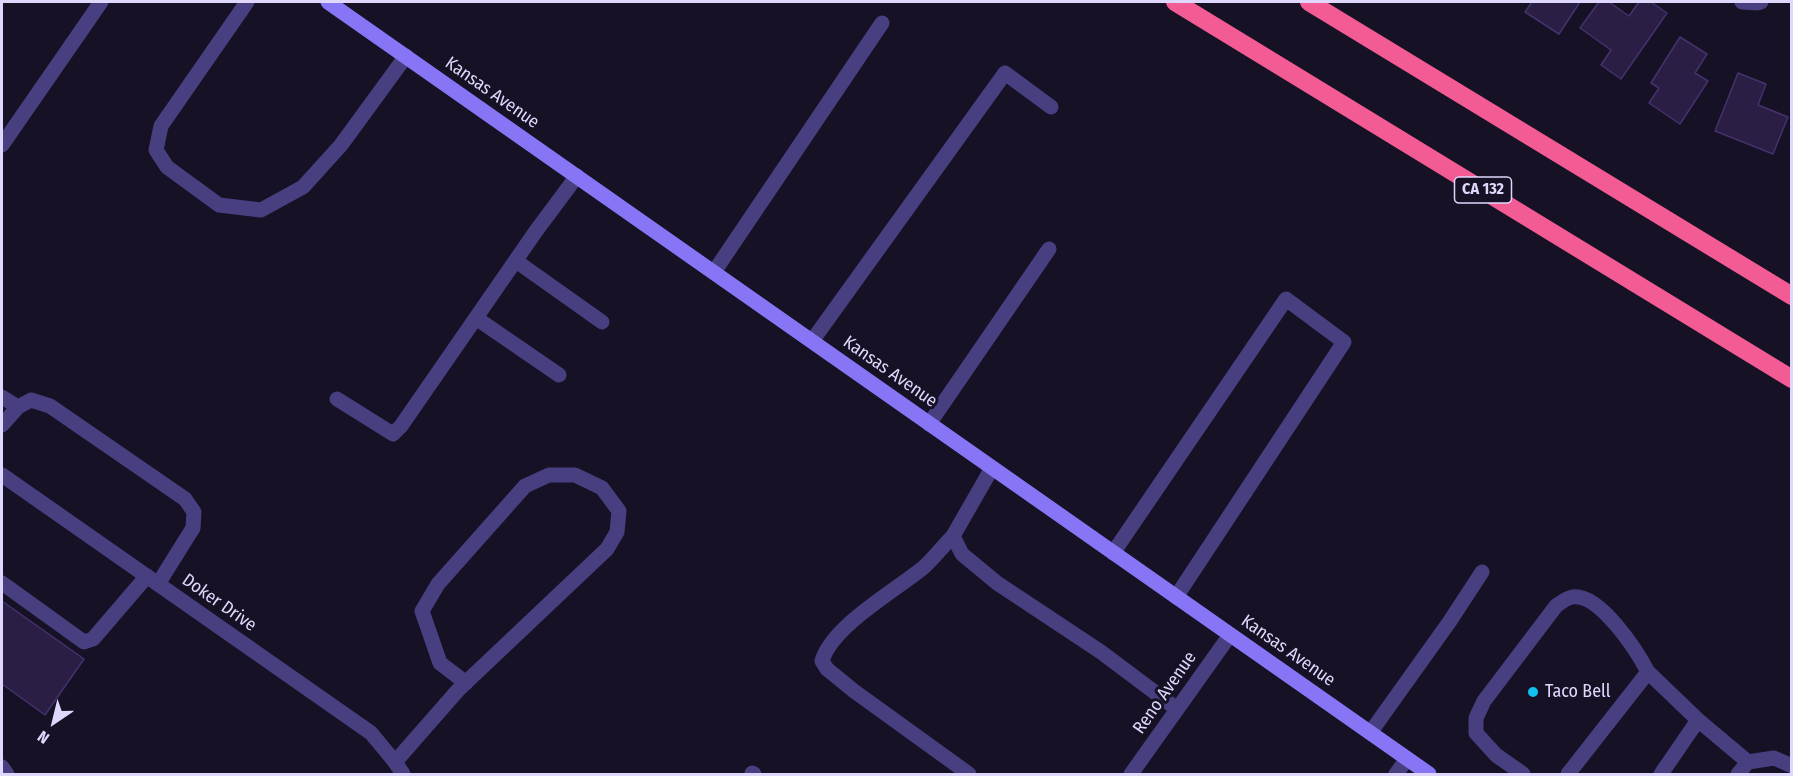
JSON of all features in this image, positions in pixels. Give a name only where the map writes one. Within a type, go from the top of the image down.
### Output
[{"type":"highway","name":"CA 132","points":[[1175,2],[1791,379]]},
{"type":"highway","points":[[1310,2],[1791,296]]},
{"type":"main road","name":"Kansas Avenue","points":[[328,2],[1429,774]]},
{"type":"street","points":[[2,145],[101,2]]},
{"type":"street","points":[[247,2],[161,126],[156,150],[166,167],[219,205],[261,210],[303,187],[341,145],[406,56]]},
{"type":"street","points":[[1742,2],[1761,2]]},
{"type":"street","points":[[714,272],[882,23]]},
{"type":"street","points":[[812,341],[1005,73],[1051,107]]},
{"type":"street","points":[[338,399],[393,434],[401,426],[577,176]]},
{"type":"street","points":[[929,424],[1049,249]]},
{"type":"street","points":[[516,261],[602,322]]},
{"type":"street","points":[[1113,553],[1286,299],[1344,342],[1176,597]]},
{"type":"street","points":[[476,318],[559,375]]},
{"type":"street","points":[[2,397],[18,407]]},
{"type":"street","points":[[2,425],[18,407],[31,400],[50,406],[185,499],[194,512],[193,528],[152,580],[93,639],[84,642],[2,583]]},
{"type":"street","points":[[969,774],[854,691],[827,669],[822,660],[824,652],[838,633],[926,565],[953,536],[992,468]]},
{"type":"street","name":"Doker Drive","points":[[2,475],[371,733],[399,768]]},
{"type":"street","points":[[399,768],[466,683],[607,549],[617,532],[619,511],[602,488],[575,475],[549,475],[525,486],[438,584],[422,611],[440,663],[466,683]]},
{"type":"street","points":[[953,536],[962,554],[997,583],[1101,652],[1177,710]]},
{"type":"street","points":[[1370,734],[1482,572]]},
{"type":"street","points":[[1523,774],[1496,755],[1476,733],[1476,718],[1484,700],[1556,606],[1571,597],[1586,598],[1601,610],[1624,635],[1648,672],[1743,768],[1774,758],[1791,766]]},
{"type":"street","name":"Reno Avenue","points":[[1131,774],[1230,635]]},
{"type":"street","points":[[1570,774],[1648,672]]},
{"type":"street","points":[[1661,774],[1698,720]]},
{"type":"street","points":[[1396,774],[1407,759]]},
{"type":"street","points":[[2,767],[7,774]]},
{"type":"building","points":[[1532,2],[1580,2],[1559,34],[1525,12]]},
{"type":"building","points":[[1599,2],[1609,2],[1629,16],[1639,2],[1651,2],[1667,13],[1621,79],[1601,65],[1611,50],[1580,28]]},
{"type":"building","points":[[1680,37],[1707,54],[1695,73],[1708,81],[1680,124],[1649,103],[1659,88],[1651,83]]},
{"type":"building","points":[[1738,73],[1766,84],[1758,105],[1788,117],[1773,154],[1715,131]]},
{"type":"building","points":[[2,601],[84,659],[45,715],[2,684]]},
{"type":"place","name":"Taco Bell","points":[[1533,692]]}]
